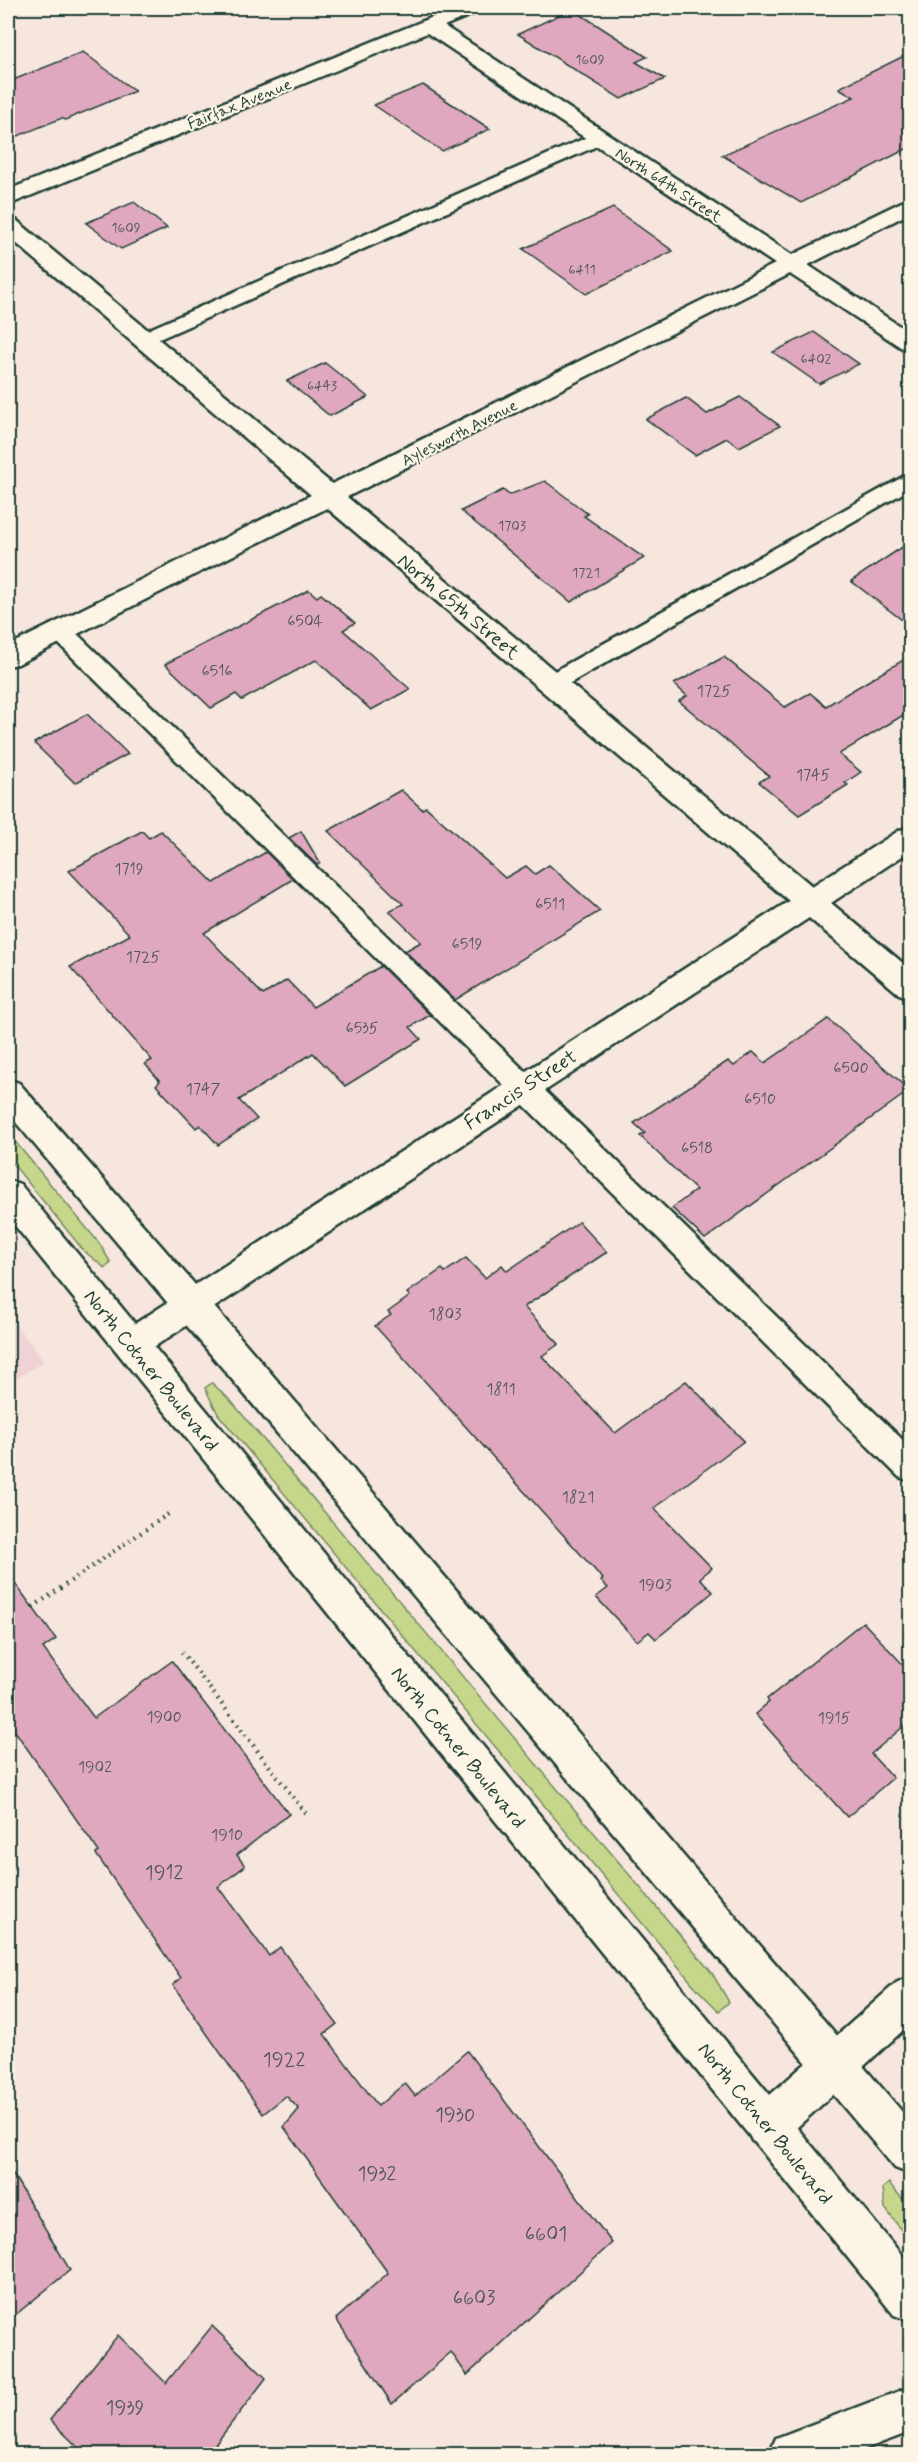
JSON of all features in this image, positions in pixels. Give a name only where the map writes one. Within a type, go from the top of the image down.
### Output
[{"type":"street","name":"Fairfax Avenue","points":[[8,198],[471,8]]},
{"type":"street","name":"North 64th Street","points":[[428,25],[910,343]]},
{"type":"street","name":"Aylesworth Avenue","points":[[8,657],[910,205]]},
{"type":"street","name":"North 65th Street","points":[[8,225],[910,986]]},
{"type":"street","name":"Francis Street","points":[[131,1344],[524,1086],[910,837]]},
{"type":"street","points":[[8,1092],[192,1305],[910,2154]]},
{"type":"street","name":"North Cotner Boulevard","points":[[8,1194],[910,2299]]},
{"type":"street","points":[[767,2126],[910,1997]]},
{"type":"street","points":[[792,2454],[910,2410]]},
{"type":"lane","points":[[144,339],[599,138]]},
{"type":"lane","points":[[550,684],[910,480]]},
{"type":"lane","points":[[60,631],[910,1467]]},
{"type":"path","points":[[33,1607],[171,1512]]},
{"type":"path","points":[[182,1652],[306,1814]]},
{"type":"shaded area","points":[[8,1315],[44,1361],[8,1384]]},
{"type":"green space","points":[[8,1133],[99,1243],[111,1263],[105,1268],[84,1251],[8,1158]]},
{"type":"green space","points":[[212,1383],[231,1401],[712,1973],[729,2002],[719,2011],[697,1989],[218,1414],[205,1388]]},
{"type":"green space","points":[[889,2183],[910,2208],[910,2242],[885,2208],[883,2188]]},
{"type":"building","points":[[572,9],[647,57],[636,62],[665,79],[621,99],[518,34]]},
{"type":"building","points":[[83,52],[135,91],[65,120],[62,118],[8,140],[8,82]]},
{"type":"building","points":[[910,53],[910,147],[801,203],[722,155],[854,97],[839,88]]},
{"type":"building","points":[[423,85],[490,129],[442,151],[374,105]]},
{"type":"building","points":[[134,202],[167,228],[121,249],[86,223]]},
{"type":"building","points":[[613,208],[673,251],[586,294],[523,249]]},
{"type":"building","points":[[814,332],[859,364],[819,384],[773,352]]},
{"type":"building","points":[[325,363],[368,397],[330,416],[287,381]]},
{"type":"building","points":[[740,397],[780,426],[739,447],[727,438],[695,455],[646,419],[686,398],[707,414]]},
{"type":"building","points":[[545,481],[588,514],[584,516],[644,558],[571,602],[461,511],[503,490],[509,495]]},
{"type":"building","points":[[910,542],[910,626],[851,581]]},
{"type":"building","points":[[309,590],[317,597],[321,594],[355,623],[343,630],[410,689],[371,710],[316,660],[242,700],[236,694],[211,708],[165,664]]},
{"type":"building","points":[[910,656],[910,711],[839,754],[861,772],[845,783],[848,785],[799,815],[759,782],[769,776],[679,701],[687,696],[674,684],[724,657],[785,707],[810,693],[826,706]]},
{"type":"building","points":[[87,714],[128,754],[75,783],[34,743]]},
{"type":"building","points":[[401,790],[422,809],[426,807],[505,878],[526,866],[535,874],[549,865],[600,911],[455,1000],[405,951],[421,942],[389,911],[403,904],[328,831]]},
{"type":"building","points":[[142,831],[149,838],[161,831],[214,883],[266,852],[293,879],[204,933],[263,995],[287,980],[313,1007],[381,966],[430,1015],[410,1027],[421,1039],[345,1086],[313,1053],[239,1100],[257,1119],[218,1145],[200,1125],[196,1128],[156,1085],[160,1081],[145,1064],[152,1060],[70,967],[130,935],[69,871]]},
{"type":"building","points":[[301,831],[320,863],[317,865],[289,838]]},
{"type":"building","points":[[828,1019],[910,1090],[705,1239],[672,1208],[696,1190],[640,1136],[645,1133],[634,1123],[728,1061],[734,1066],[753,1052],[765,1063]]},
{"type":"building","points":[[579,1222],[607,1252],[524,1307],[559,1344],[542,1356],[615,1433],[686,1381],[744,1441],[654,1508],[712,1568],[700,1578],[713,1592],[656,1639],[649,1632],[637,1641],[596,1597],[608,1588],[601,1581],[603,1579],[375,1326],[391,1315],[388,1312],[410,1296],[407,1293],[442,1269],[445,1272],[466,1258],[485,1278],[502,1265],[507,1271]]},
{"type":"building","points":[[8,1574],[56,1639],[43,1648],[94,1718],[172,1661],[289,1814],[237,1855],[245,1866],[218,1887],[269,1956],[280,1947],[337,2024],[324,2034],[378,2106],[405,2083],[415,2096],[467,2051],[612,2243],[467,2375],[451,2352],[392,2404],[336,2319],[388,2273],[284,2127],[299,2109],[286,2096],[263,2114],[173,1985],[181,1978],[96,1854],[99,1852],[8,1721]]},
{"type":"building","points":[[863,1622],[910,1672],[910,1721],[871,1754],[893,1778],[847,1817],[755,1714],[769,1702],[767,1699]]},
{"type":"building","points":[[8,2166],[70,2270],[8,2321]]},
{"type":"building","points":[[212,2326],[266,2378],[208,2454],[85,2454],[50,2420],[118,2335],[166,2383]]}]
